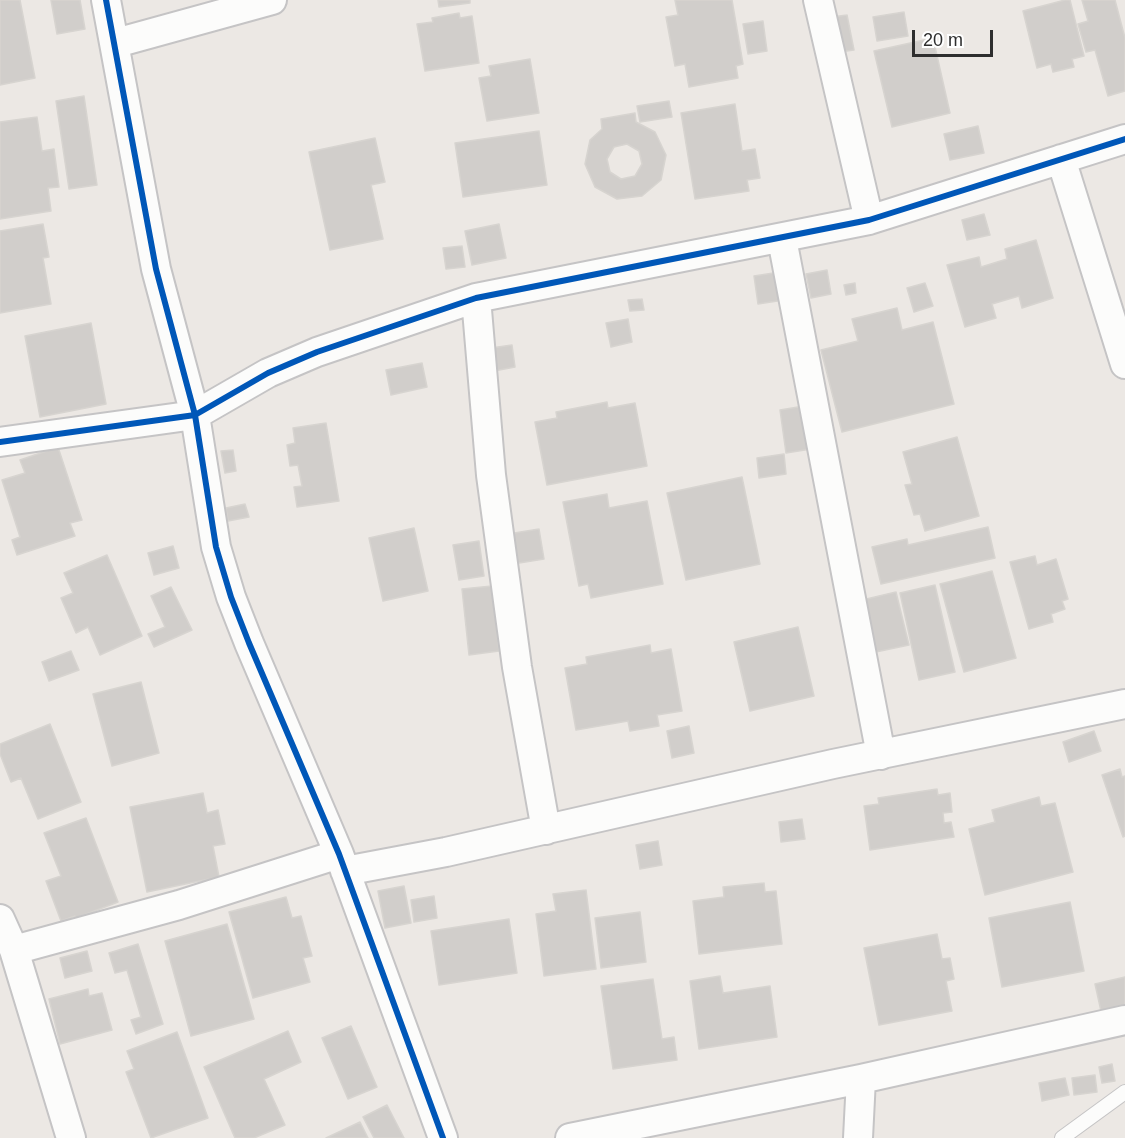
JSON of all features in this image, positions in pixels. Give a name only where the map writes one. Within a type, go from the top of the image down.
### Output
[{"type":"street","points":[[106,0],[116,43],[156,269],[195,415],[216,548],[231,597],[249,643],[342,862],[443,1138]]},
{"type":"street","points":[[116,43],[272,0]]},
{"type":"street","points":[[818,0],[870,220]]},
{"type":"street","points":[[0,442],[195,415],[268,373],[317,352],[476,298],[870,220],[1125,139]]},
{"type":"street","points":[[1061,159],[1125,364]]},
{"type":"street","points":[[782,239],[881,755]]},
{"type":"street","points":[[476,298],[491,476],[518,667],[546,830]]},
{"type":"street","points":[[14,950],[342,862],[446,852],[881,755],[1125,704]]},
{"type":"street","points":[[0,919],[14,950],[71,1138]]},
{"type":"street","points":[[570,1138],[861,1079],[1125,1020]]},
{"type":"street","points":[[858,1138],[861,1079]]},
{"type":"lane","points":[[1062,1138],[1125,1092]]},
{"type":"building","points":[[0,0],[20,0],[35,78],[0,85]]},
{"type":"building","points":[[51,0],[80,0],[85,29],[57,34]]},
{"type":"building","points":[[438,0],[470,0],[470,3],[439,7]]},
{"type":"building","points":[[675,0],[732,0],[743,64],[736,66],[738,78],[689,87],[685,64],[675,66],[666,17],[678,15]]},
{"type":"building","points":[[1070,0],[1084,56],[1072,59],[1074,67],[1053,72],[1051,64],[1037,68],[1023,11]]},
{"type":"building","points":[[1082,0],[1115,0],[1125,38],[1125,91],[1108,96],[1095,50],[1086,52],[1078,24],[1088,21]]},
{"type":"building","points":[[904,12],[908,36],[877,41],[873,17]]},
{"type":"building","points":[[459,13],[460,18],[472,16],[479,63],[425,71],[417,24],[433,22],[432,18]]},
{"type":"building","points":[[847,15],[854,50],[839,52],[832,17]]},
{"type":"building","points":[[763,21],[767,51],[748,54],[743,24]]},
{"type":"building","points":[[933,38],[950,113],[892,127],[874,51]]},
{"type":"building","points":[[530,59],[539,113],[487,121],[479,78],[491,76],[489,66]]},
{"type":"building","points":[[84,96],[97,185],[69,189],[56,101]]},
{"type":"building","points":[[669,101],[672,117],[640,122],[637,106]]},
{"type":"building","points":[[735,104],[742,151],[755,149],[760,178],[747,180],[749,191],[695,199],[681,113]]},
{"type":"building","points":[[635,113],[636,122],[655,132],[666,155],[661,180],[642,196],[617,199],[595,187],[585,164],[590,140],[602,129],[601,119]],"holes":[[[627,144],[639,151],[642,164],[635,176],[621,179],[610,172],[607,159],[614,147]]]},
{"type":"building","points":[[37,117],[42,151],[54,149],[59,187],[48,188],[51,211],[0,219],[0,122]]},
{"type":"building","points":[[978,126],[984,153],[950,160],[944,134]]},
{"type":"building","points":[[539,131],[547,185],[463,197],[455,143]]},
{"type":"building","points":[[375,138],[385,182],[371,185],[383,239],[330,250],[309,152]]},
{"type":"building","points":[[984,214],[990,235],[967,240],[962,220]]},
{"type":"building","points":[[43,224],[49,257],[43,258],[51,304],[0,313],[0,231]]},
{"type":"building","points":[[499,224],[506,258],[472,265],[465,231]]},
{"type":"building","points":[[1036,240],[1053,298],[1022,308],[1019,296],[992,304],[996,318],[965,327],[947,265],[979,257],[981,267],[1007,259],[1005,249]]},
{"type":"building","points":[[462,246],[465,267],[446,269],[443,248]]},
{"type":"building","points":[[827,270],[831,294],[811,298],[806,274]]},
{"type":"building","points":[[780,272],[784,300],[758,304],[754,276]]},
{"type":"building","points":[[855,283],[856,293],[846,295],[844,285]]},
{"type":"building","points":[[925,283],[933,306],[914,312],[907,288]]},
{"type":"building","points":[[642,299],[644,310],[630,311],[628,300]]},
{"type":"building","points":[[897,308],[902,330],[933,322],[954,404],[842,432],[821,350],[858,341],[852,319]]},
{"type":"building","points":[[628,319],[632,342],[611,347],[606,323]]},
{"type":"building","points":[[91,323],[106,404],[40,417],[25,336]]},
{"type":"building","points":[[512,345],[515,367],[494,371],[491,348]]},
{"type":"building","points":[[422,363],[427,387],[391,395],[386,370]]},
{"type":"building","points":[[607,402],[608,408],[635,403],[647,466],[547,485],[535,422],[557,418],[556,412]]},
{"type":"building","points":[[804,406],[811,449],[786,453],[780,410]]},
{"type":"building","points":[[326,423],[339,501],[297,507],[294,487],[302,486],[298,465],[290,466],[287,445],[295,443],[293,428]]},
{"type":"building","points":[[957,437],[979,516],[925,531],[920,514],[914,515],[905,485],[912,484],[903,452]]},
{"type":"building","points":[[58,447],[82,520],[70,523],[75,536],[17,555],[12,540],[20,537],[2,480],[25,473],[20,460]]},
{"type":"building","points":[[233,450],[236,471],[225,473],[221,451]]},
{"type":"building","points":[[784,454],[786,474],[759,478],[757,458]]},
{"type":"building","points":[[742,477],[760,564],[686,580],[667,493]]},
{"type":"building","points":[[607,494],[609,508],[647,501],[663,584],[591,598],[588,584],[579,586],[563,502]]},
{"type":"building","points":[[245,504],[249,517],[228,521],[226,508]]},
{"type":"building","points":[[988,527],[995,558],[881,584],[872,547],[907,539],[908,545]]},
{"type":"building","points":[[414,528],[428,591],[383,601],[369,538]]},
{"type":"building","points":[[539,529],[544,559],[513,564],[508,534]]},
{"type":"building","points":[[479,541],[484,576],[459,580],[453,545]]},
{"type":"building","points":[[173,546],[179,568],[154,575],[148,553]]},
{"type":"building","points":[[107,555],[142,636],[100,655],[88,627],[76,633],[61,598],[73,593],[64,573]]},
{"type":"building","points":[[1035,556],[1037,565],[1056,559],[1068,599],[1062,601],[1065,609],[1051,614],[1053,622],[1029,629],[1010,562]]},
{"type":"building","points":[[992,571],[1016,658],[964,672],[940,584]]},
{"type":"building","points":[[935,585],[955,672],[919,680],[900,593]]},
{"type":"building","points":[[492,586],[499,651],[469,655],[462,589]]},
{"type":"building","points":[[171,587],[192,630],[154,647],[148,634],[165,627],[151,596]]},
{"type":"building","points":[[896,592],[909,645],[871,653],[858,601]]},
{"type":"building","points":[[798,627],[814,696],[750,711],[734,642]]},
{"type":"building","points":[[650,645],[651,653],[671,649],[682,711],[657,715],[659,726],[630,731],[628,721],[576,730],[565,668],[587,664],[586,657]]},
{"type":"building","points":[[71,651],[79,670],[49,681],[42,662]]},
{"type":"building","points":[[141,682],[159,753],[112,766],[93,694]]},
{"type":"building","points":[[50,724],[81,802],[38,819],[21,778],[11,782],[0,754],[0,744]]},
{"type":"building","points":[[689,726],[694,753],[672,758],[667,731]]},
{"type":"building","points":[[1094,731],[1101,751],[1069,762],[1063,742]]},
{"type":"building","points":[[1120,769],[1122,777],[1125,776],[1125,836],[1123,837],[1102,775]]},
{"type":"building","points":[[937,789],[938,795],[950,793],[952,812],[943,813],[944,823],[951,822],[954,837],[870,850],[864,806],[879,804],[878,798]]},
{"type":"building","points":[[203,793],[207,813],[218,810],[225,844],[213,846],[219,877],[147,892],[130,807]]},
{"type":"building","points":[[1039,797],[1041,806],[1055,803],[1073,872],[985,895],[969,829],[995,822],[992,810]]},
{"type":"building","points":[[86,818],[118,902],[76,918],[75,916],[61,921],[46,881],[61,876],[44,833]]},
{"type":"building","points":[[802,819],[805,839],[781,842],[779,822]]},
{"type":"building","points":[[658,841],[662,865],[640,869],[636,845]]},
{"type":"building","points":[[764,883],[765,892],[776,891],[782,944],[699,954],[693,901],[724,897],[723,887]]},
{"type":"building","points":[[404,886],[411,923],[385,928],[378,891]]},
{"type":"building","points":[[586,890],[596,969],[544,976],[536,914],[556,911],[553,894]]},
{"type":"building","points":[[434,896],[437,918],[414,922],[411,900]]},
{"type":"building","points":[[286,897],[292,918],[301,916],[312,956],[303,958],[310,982],[253,998],[229,912]]},
{"type":"building","points":[[1070,902],[1084,971],[1002,987],[989,918]]},
{"type":"building","points":[[640,912],[646,962],[601,968],[595,918]]},
{"type":"building","points":[[509,919],[517,973],[439,985],[431,931]]},
{"type":"building","points":[[227,924],[254,1019],[191,1036],[165,941]]},
{"type":"building","points":[[937,934],[942,959],[950,958],[954,979],[946,981],[952,1011],[879,1025],[864,948]]},
{"type":"building","points":[[138,944],[163,1024],[136,1034],[131,1020],[141,1017],[127,970],[115,973],[109,953]]},
{"type":"building","points":[[87,951],[92,971],[65,978],[60,958]]},
{"type":"building","points":[[720,976],[723,993],[770,986],[777,1037],[699,1049],[690,981]]},
{"type":"building","points":[[1125,977],[1125,1006],[1101,1011],[1095,984]]},
{"type":"building","points":[[653,979],[662,1039],[674,1037],[677,1060],[613,1069],[601,986]]},
{"type":"building","points":[[88,989],[89,996],[102,993],[112,1030],[60,1044],[49,999]]},
{"type":"building","points":[[351,1026],[377,1087],[348,1099],[322,1038]]},
{"type":"building","points":[[288,1031],[301,1062],[264,1079],[285,1125],[254,1138],[235,1138],[204,1067]]},
{"type":"building","points":[[177,1032],[208,1118],[151,1138],[126,1072],[134,1069],[127,1051]]},
{"type":"building","points":[[1112,1064],[1115,1081],[1102,1083],[1099,1067]]},
{"type":"building","points":[[1095,1075],[1097,1092],[1074,1095],[1072,1078]]},
{"type":"building","points":[[1065,1078],[1069,1095],[1042,1101],[1039,1083]]},
{"type":"building","points":[[387,1105],[404,1138],[374,1138],[363,1117]]},
{"type":"building","points":[[360,1122],[368,1138],[326,1138]]},
{"type":"cycle path","points":[[106,0],[156,269],[195,415],[216,547],[231,597],[249,643],[339,854],[443,1138]]},
{"type":"cycle path","points":[[0,442],[195,415],[268,373],[317,352],[476,298],[869,220],[1125,139]]}]
